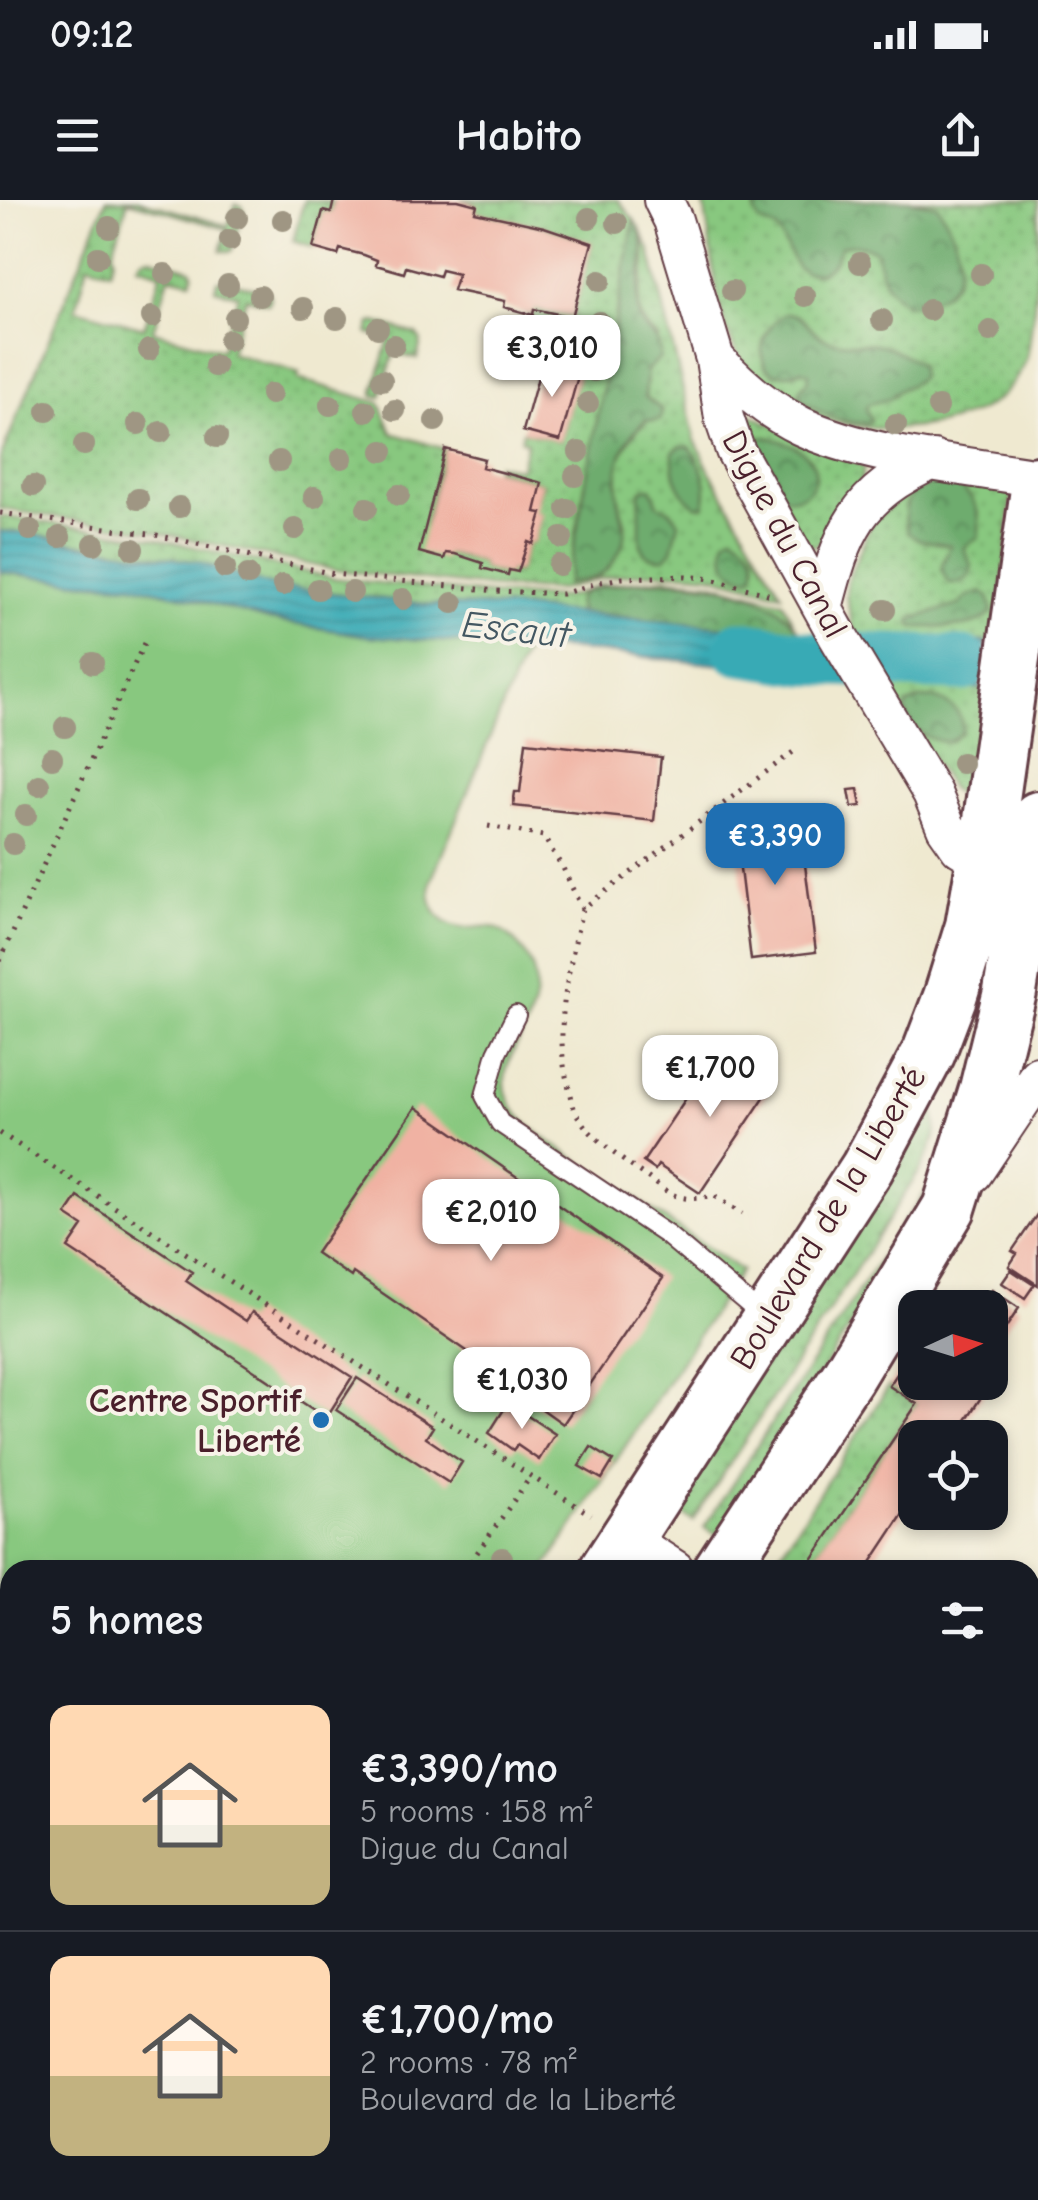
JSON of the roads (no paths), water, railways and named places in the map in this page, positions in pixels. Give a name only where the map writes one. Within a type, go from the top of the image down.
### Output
[{"type":"main road","name":"Boulevard de la Liberté","points":[[727,1560],[847,1377],[949,1208],[986,1089],[1010,992],[1016,840],[1004,718],[1038,480]]},
{"type":"main road","name":"Boulevard de la Liberté","points":[[616,1554],[866,1168],[904,1101],[929,1052],[972,926],[1016,840]]},
{"type":"street","name":"Digue du Canal","points":[[663,200],[715,360],[724,418],[735,450],[830,622],[932,793],[1016,840]]},
{"type":"street","points":[[715,360],[744,389],[799,425],[858,446],[1038,480]]},
{"type":"street","points":[[830,622],[833,568],[856,518],[887,484],[934,460]]},
{"type":"street","points":[[949,1208],[1037,1079]]},
{"type":"lane","points":[[516,1015],[497,1053],[485,1096],[500,1123],[666,1235],[768,1320]]},
{"type":"water","points":[[0,531],[198,562],[272,586],[426,604],[524,608],[755,630],[805,641],[827,680],[578,650],[368,636],[270,620],[132,585],[0,572]]},
{"type":"water","points":[[874,637],[987,642],[980,689],[900,686]]},
{"type":"waterway","name":"Escaut","points":[[740,648],[805,658],[963,664]]},
{"type":"place","name":"Centre Sportif Liberté","points":[[321,1420]]}]
